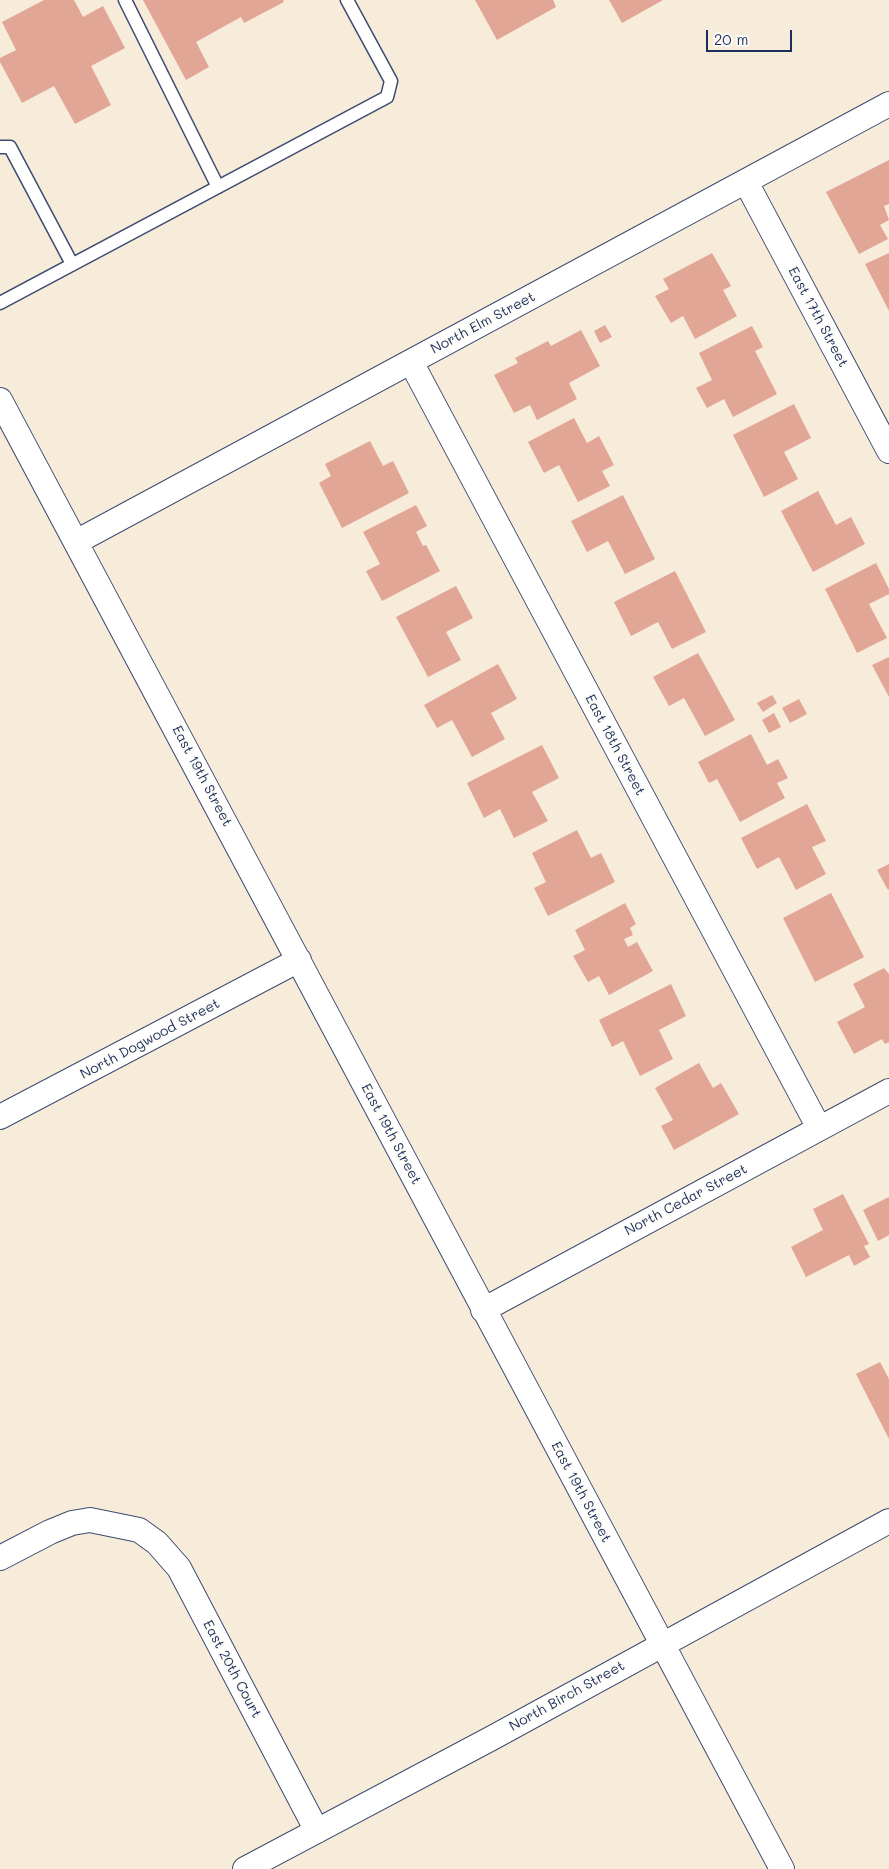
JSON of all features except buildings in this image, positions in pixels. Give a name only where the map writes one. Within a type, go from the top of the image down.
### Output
[{"type":"street","name":"North Elm Street","points":[[76,542],[889,104]]},
{"type":"street","name":"East 17th Street","points":[[746,182],[889,451]]},
{"type":"street","name":"East 18th Street","points":[[411,362],[819,1128]]},
{"type":"street","name":"East 19th Street","points":[[0,400],[782,1869]]},
{"type":"street","name":"North Dogwood Street","points":[[0,1117],[299,960]]},
{"type":"street","name":"North Cedar Street","points":[[483,1310],[889,1091]]},
{"type":"street","name":"East 20th Court","points":[[0,1558],[72,1523],[90,1520],[138,1530],[157,1543],[179,1568],[317,1831]]},
{"type":"street","name":"North Birch Street","points":[[245,1869],[889,1521]]},
{"type":"lane","points":[[125,0],[218,186]]},
{"type":"lane","points":[[0,303],[387,97],[391,81],[347,0]]},
{"type":"lane","points":[[0,147],[10,147],[72,264]]}]
